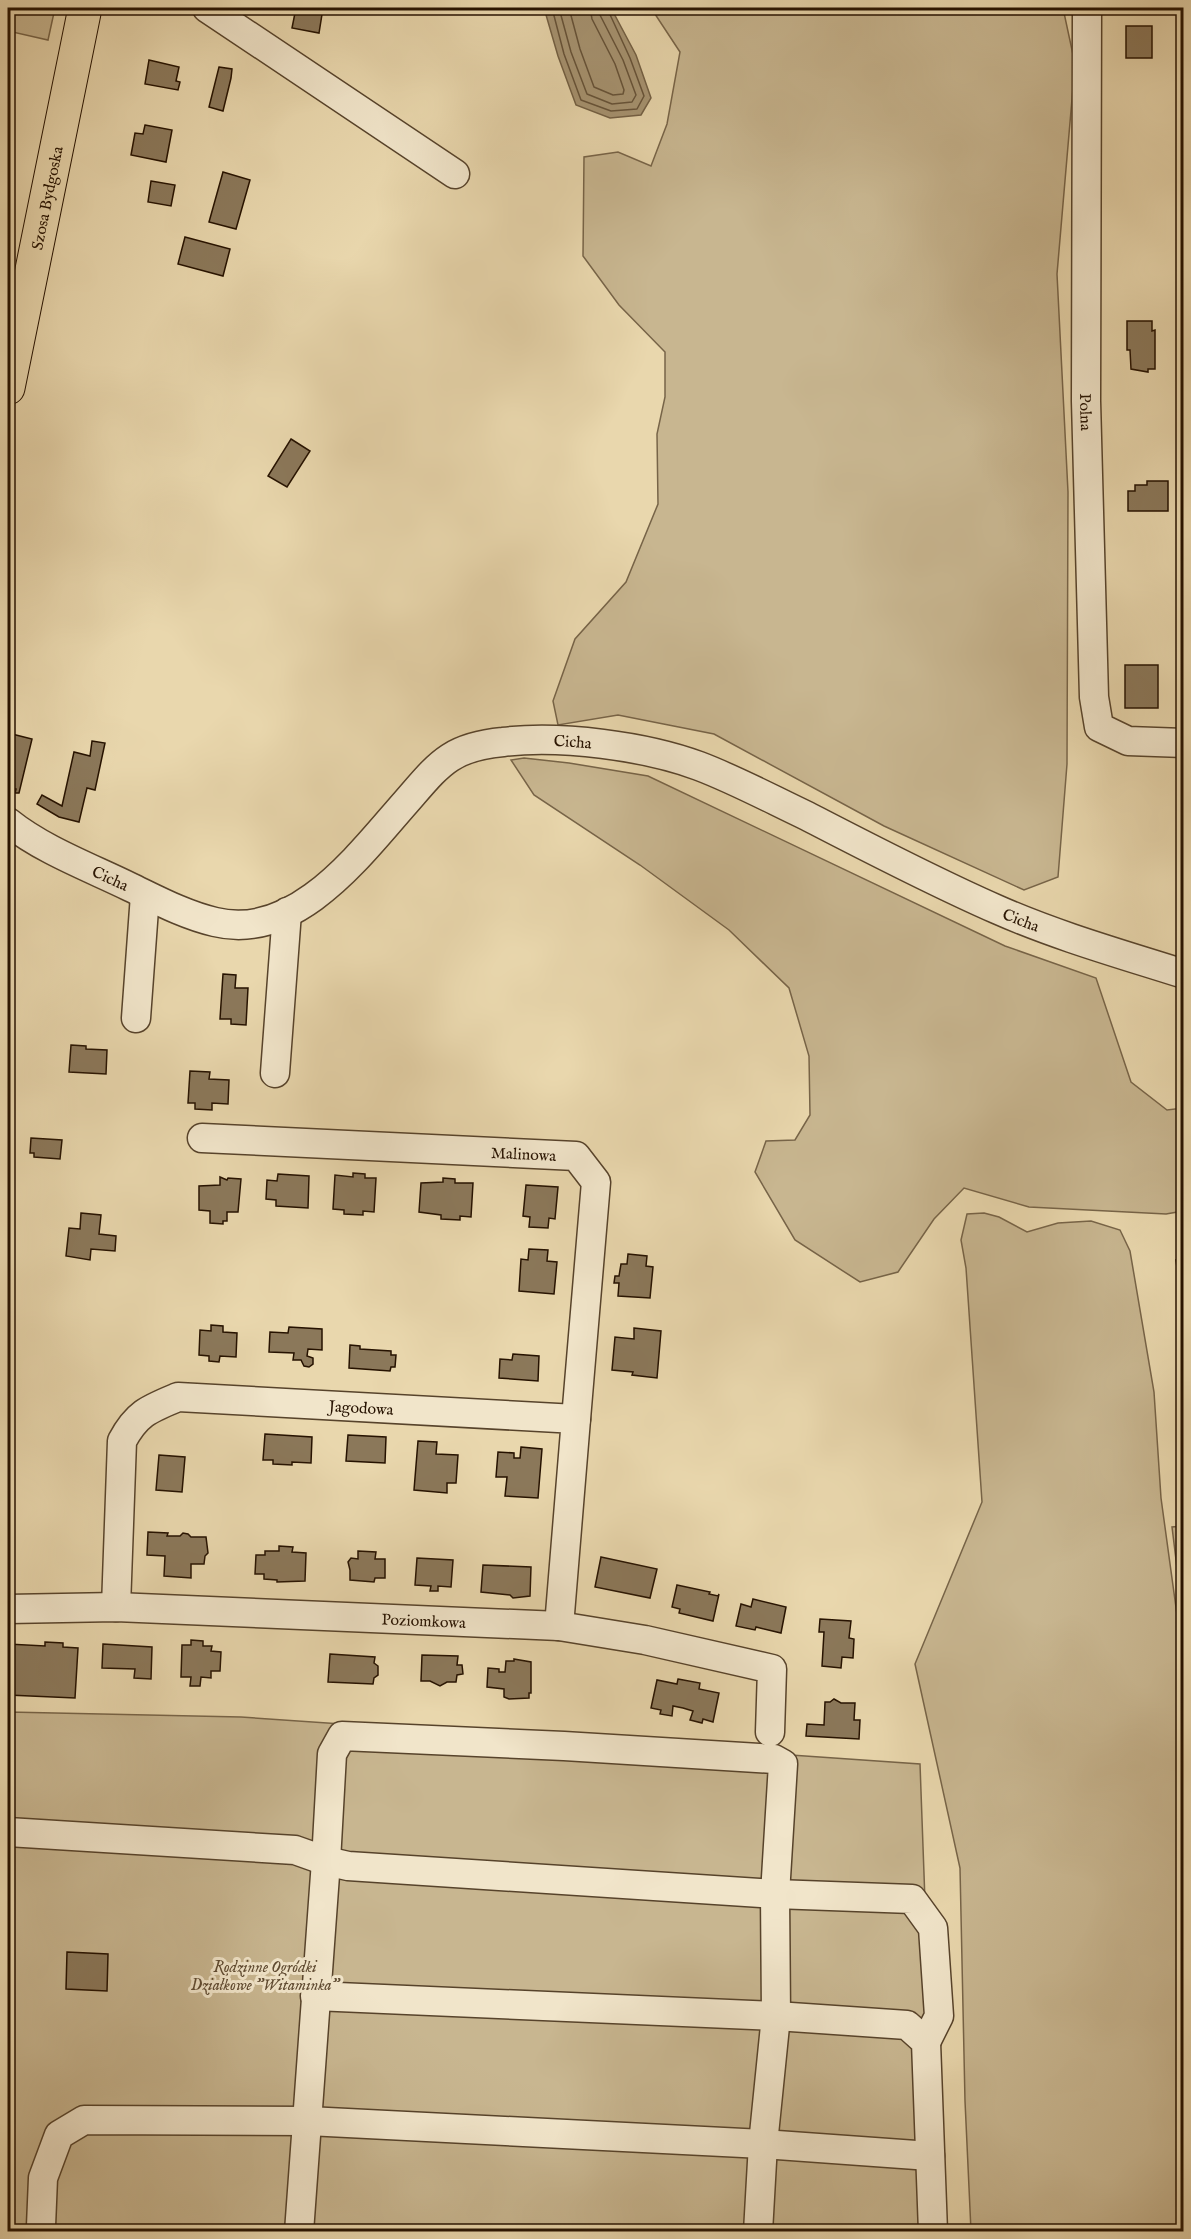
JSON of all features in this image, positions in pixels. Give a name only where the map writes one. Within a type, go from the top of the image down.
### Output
[{"type":"main road","name":"Szosa Bydgoska","points":[[8,388],[85,8]]},
{"type":"street","points":[[207,8],[455,174]]},
{"type":"street","name":"Polna","points":[[1087,8],[1086,401],[1094,697],[1099,727],[1128,741],[1184,743]]},
{"type":"street","name":"Cicha","points":[[8,822],[52,850],[174,909],[215,922],[233,925],[271,920],[318,894],[340,875],[431,772],[450,756],[473,747],[504,741],[594,743],[649,752],[696,765],[743,785],[997,910],[1054,932],[1184,974]]},
{"type":"street","points":[[136,1018],[146,895]]},
{"type":"street","points":[[275,1073],[287,912]]},
{"type":"street","name":"Malinowa","points":[[202,1138],[576,1156],[596,1182],[576,1419]]},
{"type":"street","name":"Jagodowa","points":[[116,1606],[122,1441],[132,1423],[153,1407],[178,1397],[576,1419]]},
{"type":"street","points":[[559,1626],[576,1419]]},
{"type":"street","name":"Poziomkowa","points":[[8,1609],[116,1606],[559,1626],[645,1640],[772,1669],[770,1732]]},
{"type":"street","points":[[299,2232],[332,1754],[342,1736],[564,1746],[774,1759],[783,1764],[776,1894],[776,2016],[763,2144],[758,2232]]},
{"type":"street","points":[[8,1832],[295,1850],[348,1866],[776,1894],[912,1899],[933,1928],[939,2016],[926,2042],[933,2232]]},
{"type":"street","points":[[315,1996],[776,2016],[907,2025],[926,2042]]},
{"type":"street","points":[[41,2226],[44,2178],[59,2135],[84,2120],[308,2121],[763,2144],[930,2156]]},
{"type":"green space","points":[[8,8],[55,8],[48,40],[8,31]]},
{"type":"green space","points":[[651,8],[1063,8],[1075,64],[1057,274],[1068,492],[1067,764],[1058,877],[1024,890],[884,826],[714,734],[618,715],[558,725],[553,701],[575,639],[626,582],[658,504],[657,434],[665,397],[665,352],[619,305],[583,256],[584,157],[618,152],[651,166],[667,124],[680,52]]},
{"type":"green space","points":[[524,758],[648,776],[1005,946],[1096,978],[1131,1082],[1167,1110],[1183,1108],[1183,1211],[1166,1214],[1029,1207],[964,1188],[934,1219],[898,1272],[860,1282],[795,1240],[755,1172],[766,1141],[795,1140],[810,1115],[809,1056],[789,988],[729,930],[640,865],[534,795],[511,760]]},
{"type":"green space","points":[[984,1213],[999,1217],[1027,1232],[1058,1223],[1091,1221],[1120,1230],[1130,1251],[1154,1392],[1161,1498],[1184,1666],[1183,2231],[971,2231],[965,2101],[960,1868],[915,1664],[982,1502],[966,1268],[961,1240],[967,1214]]},
{"type":"green space","points":[[1184,1526],[1183,1617],[1172,1527]]},
{"type":"green space","name":"Rodzinne Ogródki Działkowe \"Witaminka\"","points":[[8,1712],[241,1717],[920,1764],[937,2231],[8,2232]]},
{"type":"water","points":[[544,8],[611,8],[636,55],[651,98],[641,115],[610,118],[576,105]]},
{"type":"building","points":[[296,8],[323,8],[319,33],[292,28]]},
{"type":"building","points":[[1126,26],[1152,26],[1152,58],[1126,58]]},
{"type":"building","points":[[149,60],[179,67],[176,81],[180,82],[178,90],[145,84]]},
{"type":"building","points":[[219,67],[232,69],[223,111],[209,107]]},
{"type":"building","points":[[145,125],[172,130],[166,162],[131,155],[135,133],[143,134]]},
{"type":"building","points":[[223,172],[250,180],[236,229],[209,222]]},
{"type":"building","points":[[151,181],[175,185],[171,206],[148,202]]},
{"type":"building","points":[[185,237],[230,249],[223,276],[178,264]]},
{"type":"building","points":[[1127,321],[1152,321],[1152,331],[1155,330],[1155,369],[1148,369],[1148,372],[1131,369],[1130,350],[1127,350]]},
{"type":"building","points":[[291,439],[310,451],[287,487],[268,476]]},
{"type":"building","points":[[1147,481],[1168,481],[1168,511],[1128,511],[1128,491],[1135,491],[1135,485],[1147,485]]},
{"type":"building","points":[[1125,665],[1158,665],[1158,708],[1125,708]]},
{"type":"building","points":[[12,734],[32,739],[19,793],[15,793],[16,789],[8,787],[8,755]]},
{"type":"building","points":[[92,741],[105,743],[95,790],[87,788],[79,822],[59,817],[37,804],[42,795],[62,806],[74,752],[90,756]]},
{"type":"building","points":[[1179,906],[1184,906],[1184,933],[1179,933]]},
{"type":"building","points":[[223,974],[236,975],[235,988],[248,988],[246,1025],[231,1024],[231,1019],[220,1019]]},
{"type":"building","points":[[71,1045],[86,1046],[86,1049],[107,1050],[106,1074],[69,1072]]},
{"type":"building","points":[[190,1071],[210,1072],[209,1079],[229,1080],[228,1104],[212,1103],[212,1110],[195,1109],[195,1103],[188,1103]]},
{"type":"building","points":[[31,1138],[62,1140],[60,1159],[34,1157],[34,1153],[30,1153]]},
{"type":"building","points":[[8,1167],[14,1167],[12,1220],[8,1220]]},
{"type":"building","points":[[353,1173],[365,1174],[365,1178],[376,1178],[374,1212],[363,1211],[363,1215],[344,1214],[344,1210],[333,1209],[335,1175],[353,1177]]},
{"type":"building","points":[[278,1174],[309,1176],[308,1208],[276,1206],[276,1200],[266,1199],[267,1180],[277,1181]]},
{"type":"building","points":[[220,1177],[227,1180],[228,1178],[241,1179],[238,1212],[227,1212],[227,1221],[223,1221],[223,1224],[210,1223],[210,1211],[199,1210],[199,1186],[220,1185]]},
{"type":"building","points":[[443,1178],[455,1179],[455,1183],[473,1183],[471,1217],[460,1216],[460,1220],[441,1219],[441,1215],[419,1212],[421,1183],[443,1182]]},
{"type":"building","points":[[526,1185],[558,1187],[555,1219],[549,1218],[548,1228],[529,1227],[530,1217],[523,1216]]},
{"type":"building","points":[[81,1213],[101,1215],[99,1234],[116,1236],[115,1251],[91,1249],[90,1260],[66,1256],[69,1228],[80,1229]]},
{"type":"building","points":[[529,1249],[548,1250],[547,1261],[557,1262],[554,1294],[519,1291],[521,1259],[528,1260]]},
{"type":"building","points":[[628,1254],[647,1256],[646,1266],[653,1267],[650,1298],[618,1296],[619,1283],[614,1283],[615,1276],[619,1276],[621,1264],[627,1264]]},
{"type":"building","points":[[1184,1259],[1184,1299],[1181,1299],[1176,1260]]},
{"type":"building","points":[[211,1325],[223,1326],[223,1332],[237,1333],[236,1357],[220,1356],[219,1362],[209,1361],[209,1356],[199,1355],[200,1330],[211,1331]]},
{"type":"building","points":[[289,1327],[322,1329],[322,1350],[308,1349],[307,1356],[313,1358],[313,1364],[309,1367],[304,1366],[301,1360],[293,1360],[294,1353],[269,1352],[270,1332],[288,1333]]},
{"type":"building","points":[[634,1328],[661,1331],[657,1378],[612,1370],[615,1337],[634,1339]]},
{"type":"building","points":[[350,1345],[360,1346],[360,1349],[391,1351],[391,1355],[396,1355],[395,1367],[391,1367],[390,1371],[349,1368]]},
{"type":"building","points":[[513,1354],[539,1356],[538,1381],[499,1378],[500,1359],[512,1360]]},
{"type":"building","points":[[265,1434],[312,1437],[311,1463],[273,1464],[273,1460],[263,1460]]},
{"type":"building","points":[[348,1435],[386,1437],[385,1463],[346,1461]]},
{"type":"building","points":[[418,1441],[437,1442],[436,1454],[458,1455],[456,1483],[447,1483],[447,1493],[414,1490]]},
{"type":"building","points":[[521,1447],[542,1449],[538,1498],[505,1496],[507,1477],[496,1477],[498,1452],[514,1453],[514,1458],[520,1458]]},
{"type":"building","points":[[159,1455],[185,1457],[182,1492],[156,1490]]},
{"type":"building","points":[[148,1532],[168,1533],[167,1536],[180,1536],[183,1533],[191,1537],[206,1537],[208,1553],[204,1564],[191,1564],[191,1578],[164,1576],[165,1556],[147,1555]]},
{"type":"building","points":[[279,1546],[293,1547],[292,1552],[306,1553],[305,1581],[277,1582],[277,1580],[264,1579],[264,1574],[255,1574],[256,1555],[265,1555],[265,1551],[279,1551]]},
{"type":"building","points":[[358,1551],[376,1552],[375,1559],[385,1559],[385,1578],[375,1578],[374,1582],[350,1580],[348,1562],[351,1558],[358,1559]]},
{"type":"building","points":[[601,1557],[657,1569],[650,1598],[595,1587]]},
{"type":"building","points":[[417,1558],[453,1560],[451,1587],[438,1586],[438,1591],[430,1591],[431,1586],[415,1585]]},
{"type":"building","points":[[483,1565],[531,1567],[530,1596],[513,1598],[510,1595],[481,1592]]},
{"type":"building","points":[[677,1585],[718,1596],[719,1594],[713,1621],[679,1613],[680,1609],[672,1607]]},
{"type":"building","points":[[753,1599],[786,1607],[781,1633],[756,1627],[755,1630],[736,1626],[741,1604],[751,1607]]},
{"type":"building","points":[[820,1619],[851,1621],[849,1638],[854,1639],[853,1658],[842,1657],[841,1668],[822,1666],[824,1632],[819,1632]]},
{"type":"building","points":[[191,1640],[203,1641],[203,1646],[212,1646],[211,1651],[221,1652],[220,1671],[211,1671],[211,1678],[201,1677],[200,1686],[190,1686],[191,1677],[181,1677],[182,1645],[191,1645]]},
{"type":"building","points":[[45,1642],[63,1643],[63,1647],[78,1648],[75,1698],[8,1695],[8,1644],[45,1646]]},
{"type":"building","points":[[103,1644],[152,1647],[151,1679],[134,1678],[135,1669],[102,1668]]},
{"type":"building","points":[[330,1654],[375,1657],[374,1663],[378,1666],[378,1675],[374,1678],[373,1684],[328,1682]]},
{"type":"building","points":[[422,1655],[458,1656],[457,1665],[462,1665],[463,1674],[457,1675],[456,1682],[447,1682],[440,1686],[430,1681],[421,1681]]},
{"type":"building","points":[[514,1659],[531,1662],[529,1698],[509,1699],[504,1697],[504,1689],[487,1687],[488,1668],[505,1672],[506,1661],[514,1661]]},
{"type":"building","points":[[678,1679],[700,1683],[699,1689],[719,1693],[713,1722],[703,1719],[702,1723],[690,1720],[693,1711],[683,1708],[673,1706],[672,1716],[660,1714],[661,1710],[651,1708],[657,1680],[677,1684]]},
{"type":"building","points":[[834,1699],[841,1703],[855,1703],[854,1720],[860,1720],[859,1739],[806,1736],[807,1724],[824,1725],[825,1702]]},
{"type":"building","points":[[67,1952],[108,1954],[107,1991],[66,1989]]}]
